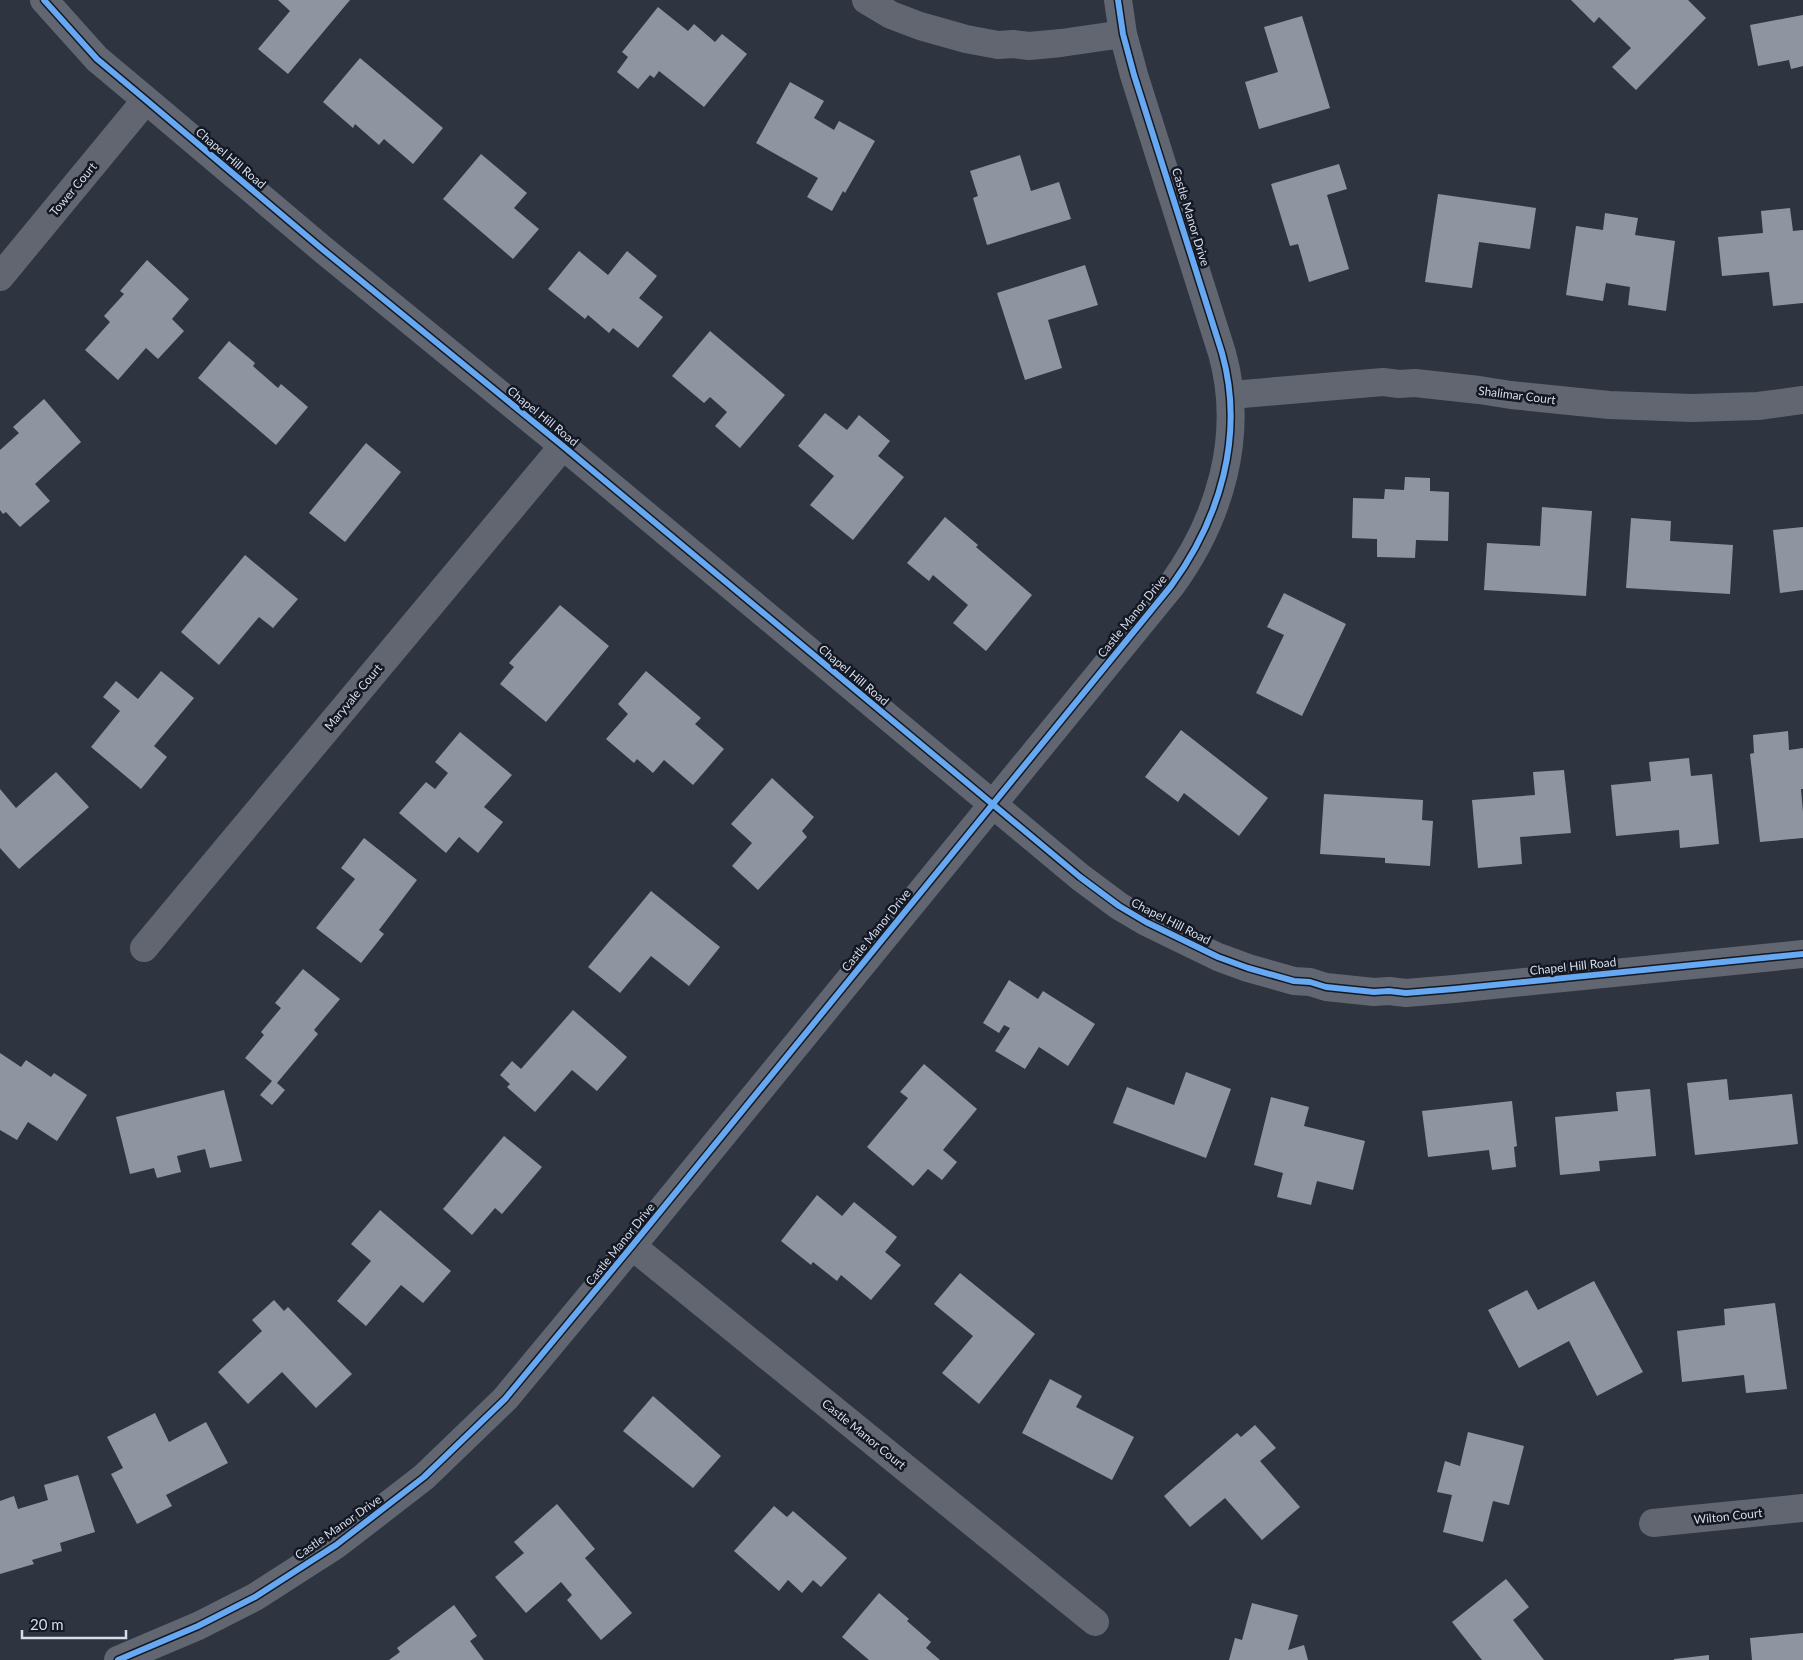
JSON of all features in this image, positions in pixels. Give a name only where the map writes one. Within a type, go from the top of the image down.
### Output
[{"type":"street","name":"Chapel Hill Road","points":[[44,0],[97,59],[321,248],[1080,877],[1119,906],[1146,922],[1218,957],[1248,968],[1294,981],[1310,982],[1326,987],[1374,992],[1444,990],[1803,954]]},
{"type":"street","points":[[866,0],[891,15],[920,26],[966,39],[998,45],[1029,46],[1123,34]]},
{"type":"street","name":"Castle Manor Drive","points":[[118,1660],[198,1626],[255,1597],[350,1536],[424,1477],[505,1399],[993,805],[1171,586],[1190,558],[1206,529],[1223,481],[1229,447],[1231,395],[1222,353],[1134,75],[1123,34],[1118,0]]},
{"type":"street","name":"Tower Court","points":[[0,277],[146,100]]},
{"type":"street","name":"Shalimar Court","points":[[1231,395],[1383,382],[1424,384],[1609,405],[1692,408],[1758,406],[1803,400]]},
{"type":"street","name":"Maryvale Court","points":[[144,948],[562,446]]},
{"type":"street","name":"Castle Manor Court","points":[[632,1246],[1095,1622]]},
{"type":"street","name":"Wilton Court","points":[[1653,1523],[1803,1508]]},
{"type":"building","points":[[278,0],[350,0],[288,74],[258,49],[290,11]]},
{"type":"building","points":[[1571,0],[1688,0],[1706,18],[1636,90],[1612,67],[1631,48],[1599,17],[1594,23]]},
{"type":"building","points":[[658,7],[688,31],[694,24],[715,42],[722,34],[747,54],[704,107],[659,71],[654,78],[650,75],[638,89],[617,72],[628,57],[622,52]]},
{"type":"building","points":[[1803,15],[1803,66],[1791,69],[1789,60],[1758,66],[1750,25]]},
{"type":"building","points":[[1302,16],[1330,108],[1259,129],[1245,82],[1278,72],[1264,27]]},
{"type":"building","points":[[360,58],[443,128],[413,164],[384,139],[379,145],[355,124],[353,128],[323,102]]},
{"type":"building","points":[[790,82],[824,101],[814,118],[834,130],[839,121],[875,141],[845,193],[843,191],[832,211],[807,197],[818,178],[756,143]]},
{"type":"building","points":[[481,154],[527,193],[514,208],[539,229],[513,259],[443,199]]},
{"type":"building","points":[[1020,155],[1031,191],[1059,182],[1071,219],[987,245],[973,198],[978,196],[970,171]]},
{"type":"building","points":[[1339,164],[1347,189],[1327,195],[1349,269],[1309,282],[1298,244],[1290,246],[1271,184]]},
{"type":"building","points":[[1438,194],[1536,208],[1530,249],[1479,242],[1472,288],[1425,282]]},
{"type":"building","points":[[1790,208],[1793,231],[1803,230],[1803,303],[1773,306],[1769,272],[1722,276],[1718,237],[1763,233],[1761,211]]},
{"type":"building","points":[[1605,213],[1638,218],[1635,235],[1675,241],[1666,311],[1628,305],[1630,287],[1606,283],[1603,301],[1566,295],[1576,226],[1603,230]]},
{"type":"building","points":[[579,251],[608,275],[627,251],[657,276],[639,298],[663,317],[638,348],[613,328],[609,333],[588,315],[585,319],[548,289]]},
{"type":"building","points":[[147,260],[189,299],[172,319],[184,331],[158,359],[146,348],[118,380],[85,350],[110,322],[104,316],[124,294],[120,291]]},
{"type":"building","points":[[1085,265],[1098,305],[1048,320],[1062,368],[1025,380],[997,293]]},
{"type":"building","points":[[710,331],[785,395],[740,448],[715,426],[727,412],[710,397],[704,403],[672,376]]},
{"type":"building","points":[[229,341],[255,363],[253,366],[278,388],[281,384],[308,407],[276,445],[198,378]]},
{"type":"building","points":[[44,399],[81,442],[35,484],[50,501],[20,527],[6,512],[3,514],[0,510],[0,450],[19,433],[13,427]]},
{"type":"building","points":[[825,413],[847,430],[859,415],[890,441],[878,456],[904,477],[853,540],[810,505],[834,476],[798,446]]},
{"type":"building","points":[[366,443],[401,472],[345,542],[309,513]]},
{"type":"building","points":[[1405,477],[1430,478],[1430,491],[1449,492],[1448,541],[1416,540],[1415,558],[1377,557],[1377,539],[1352,538],[1353,498],[1384,499],[1385,489],[1404,490]]},
{"type":"building","points":[[1542,507],[1592,511],[1586,596],[1484,590],[1487,543],[1540,546]]},
{"type":"building","points":[[945,517],[978,545],[976,547],[1032,595],[986,651],[953,623],[968,605],[933,575],[929,581],[907,563]]},
{"type":"building","points":[[1631,518],[1671,521],[1670,541],[1733,545],[1730,594],[1626,588]]},
{"type":"building","points":[[1803,527],[1803,590],[1780,593],[1773,530]]},
{"type":"building","points":[[245,555],[298,599],[273,628],[259,617],[219,665],[181,632]]},
{"type":"building","points":[[1284,593],[1346,624],[1302,716],[1256,693],[1284,635],[1267,627]]},
{"type":"building","points":[[560,605],[609,646],[546,722],[500,684],[514,667],[509,663]]},
{"type":"building","points":[[161,671],[194,698],[154,746],[167,757],[141,789],[91,747],[120,711],[103,697],[116,681],[138,699]]},
{"type":"building","points":[[646,671],[701,718],[695,724],[724,749],[693,785],[664,760],[653,773],[637,759],[634,763],[606,739],[628,714],[618,704]]},
{"type":"building","points":[[1181,730],[1268,798],[1239,836],[1184,793],[1178,802],[1145,777]]},
{"type":"building","points":[[1788,731],[1789,750],[1803,748],[1803,789],[1801,789],[1803,838],[1760,842],[1750,754],[1754,753],[1753,735]]},
{"type":"building","points":[[460,732],[512,775],[484,807],[503,822],[478,853],[459,837],[446,853],[399,813],[426,782],[435,789],[448,773],[435,762]]},
{"type":"building","points":[[1689,758],[1691,776],[1712,774],[1719,844],[1680,848],[1679,830],[1616,836],[1611,785],[1651,781],[1649,762]]},
{"type":"building","points":[[1564,770],[1571,833],[1520,837],[1522,864],[1478,868],[1472,800],[1535,795],[1533,772]]},
{"type":"building","points":[[56,772],[89,807],[19,869],[0,848],[0,789],[16,808]]},
{"type":"building","points":[[772,778],[814,817],[802,831],[807,837],[758,890],[732,866],[752,843],[731,824]]},
{"type":"building","points":[[1324,794],[1423,800],[1422,820],[1433,821],[1430,866],[1385,863],[1385,858],[1320,854]]},
{"type":"building","points":[[364,838],[417,880],[379,930],[384,934],[361,963],[316,928],[355,879],[341,868]]},
{"type":"building","points":[[651,891],[720,947],[689,986],[651,956],[620,993],[588,967]]},
{"type":"building","points":[[303,969],[340,999],[314,1030],[318,1034],[277,1083],[285,1090],[272,1105],[260,1095],[272,1081],[245,1058],[264,1035],[261,1032],[281,1008],[275,1003]]},
{"type":"building","points":[[1009,980],[1038,999],[1043,991],[1095,1024],[1068,1066],[1039,1047],[1025,1069],[995,1051],[1010,1028],[1004,1025],[999,1033],[983,1023]]},
{"type":"building","points":[[573,1010],[627,1057],[597,1091],[572,1070],[535,1112],[507,1087],[510,1084],[500,1075],[512,1061],[521,1069]]},
{"type":"building","points":[[0,1053],[21,1067],[26,1060],[51,1077],[54,1073],[87,1095],[57,1141],[28,1122],[17,1140],[0,1130]]},
{"type":"building","points":[[924,1064],[977,1109],[943,1150],[957,1162],[942,1180],[928,1169],[913,1186],[867,1147],[908,1098],[900,1092]]},
{"type":"building","points":[[1186,1072],[1231,1089],[1206,1158],[1113,1123],[1127,1087],[1174,1105]]},
{"type":"building","points":[[1727,1079],[1729,1100],[1792,1094],[1798,1144],[1695,1155],[1687,1083]]},
{"type":"building","points":[[1650,1089],[1656,1156],[1599,1161],[1600,1171],[1560,1175],[1555,1117],[1618,1111],[1616,1092]]},
{"type":"building","points":[[224,1090],[242,1161],[210,1168],[205,1149],[177,1156],[181,1172],[157,1178],[154,1168],[130,1174],[116,1117]]},
{"type":"building","points":[[1271,1097],[1309,1107],[1304,1126],[1365,1141],[1353,1190],[1317,1181],[1311,1205],[1277,1197],[1283,1173],[1254,1165]]},
{"type":"building","points":[[1512,1101],[1517,1146],[1514,1147],[1516,1167],[1492,1170],[1489,1150],[1428,1157],[1422,1111]]},
{"type":"building","points":[[504,1136],[542,1167],[502,1214],[495,1208],[472,1235],[443,1209]]},
{"type":"building","points":[[817,1195],[842,1216],[854,1202],[897,1237],[885,1252],[901,1265],[871,1300],[841,1275],[837,1281],[813,1262],[811,1265],[781,1241]]},
{"type":"building","points":[[380,1210],[451,1271],[423,1303],[401,1285],[366,1326],[337,1301],[371,1261],[351,1244]]},
{"type":"building","points":[[960,1273],[1035,1334],[979,1404],[942,1373],[973,1336],[934,1304]]},
{"type":"building","points":[[1594,1281],[1643,1372],[1597,1396],[1569,1341],[1519,1368],[1488,1310],[1527,1290],[1538,1310]]},
{"type":"building","points":[[274,1300],[284,1311],[288,1307],[352,1374],[316,1408],[282,1372],[248,1404],[218,1372],[262,1331],[252,1320]]},
{"type":"building","points":[[1775,1303],[1787,1389],[1746,1393],[1744,1375],[1682,1382],[1677,1331],[1725,1325],[1724,1309]]},
{"type":"building","points":[[1050,1379],[1082,1396],[1076,1407],[1134,1437],[1112,1480],[1022,1433]]},
{"type":"building","points":[[653,1396],[721,1456],[693,1488],[623,1431]]},
{"type":"building","points":[[155,1413],[169,1442],[206,1422],[228,1463],[166,1495],[172,1506],[137,1524],[111,1474],[123,1468],[107,1437]]},
{"type":"building","points":[[1255,1425],[1276,1448],[1260,1461],[1300,1507],[1262,1540],[1225,1498],[1190,1527],[1164,1496],[1237,1433],[1241,1437]]},
{"type":"building","points":[[1468,1432],[1524,1446],[1509,1505],[1493,1501],[1483,1542],[1443,1532],[1452,1495],[1437,1492],[1445,1461],[1460,1466]]},
{"type":"building","points":[[78,1475],[95,1532],[60,1543],[62,1551],[32,1560],[34,1564],[0,1574],[0,1501],[14,1496],[18,1509],[48,1500],[44,1485]]},
{"type":"building","points":[[557,1504],[595,1549],[585,1558],[632,1613],[601,1640],[567,1600],[572,1595],[561,1582],[526,1613],[495,1577],[524,1553],[514,1542]]},
{"type":"building","points":[[774,1506],[787,1517],[793,1511],[847,1558],[821,1587],[813,1580],[802,1593],[788,1580],[779,1591],[734,1551]]},
{"type":"building","points":[[1506,1579],[1529,1607],[1513,1620],[1544,1660],[1482,1660],[1452,1622]]},
{"type":"building","points":[[879,1593],[909,1619],[907,1621],[931,1642],[926,1648],[940,1660],[869,1660],[842,1637]]},
{"type":"building","points":[[1252,1603],[1298,1615],[1288,1650],[1304,1645],[1308,1660],[1229,1660],[1235,1638],[1242,1640]]},
{"type":"building","points":[[454,1605],[477,1636],[470,1641],[484,1660],[389,1660],[400,1652],[397,1648]]},
{"type":"building","points":[[1803,1633],[1803,1660],[1752,1660],[1750,1638]]},
{"type":"building","points":[[1709,1655],[1709,1660],[1674,1660],[1674,1659]]},
{"type":"cycle path","points":[[44,0],[97,59],[321,248],[563,446],[1080,877],[1119,906],[1146,922],[1218,957],[1248,968],[1294,981],[1310,982],[1326,987],[1374,992],[1406,993],[1454,989],[1803,954]]},
{"type":"cycle path","points":[[118,1660],[198,1626],[255,1597],[336,1545],[424,1477],[505,1399],[1171,586],[1188,560],[1203,533],[1224,475],[1231,415],[1228,384],[1222,353],[1134,75],[1123,34],[1118,0]]}]
